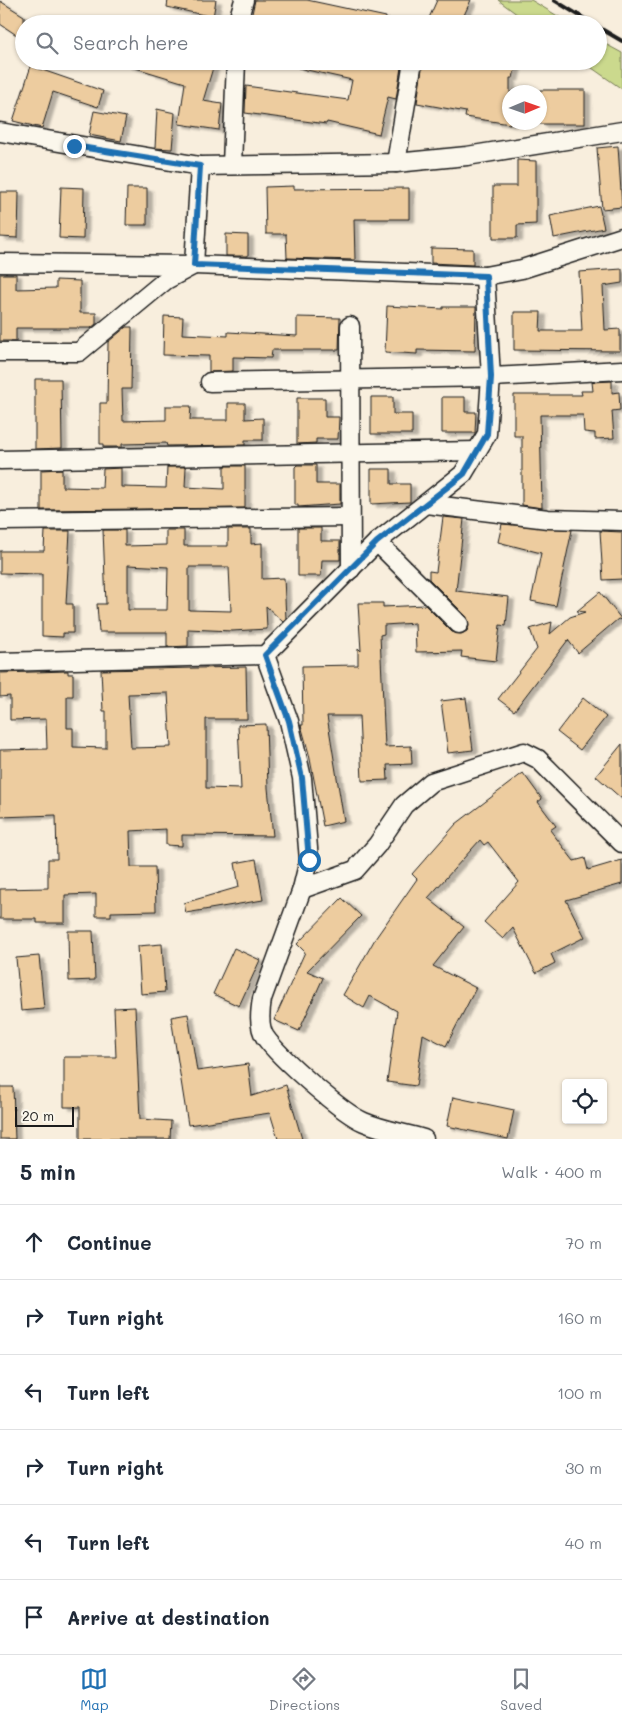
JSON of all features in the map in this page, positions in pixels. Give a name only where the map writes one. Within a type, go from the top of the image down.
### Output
[{"type":"street","points":[[240,15],[244,0]]},
{"type":"street","points":[[232,165],[236,70]]},
{"type":"street","points":[[396,163],[411,70]]},
{"type":"street","points":[[0,132],[200,166],[396,163],[468,156],[622,131]]},
{"type":"street","points":[[194,265],[200,166]]},
{"type":"street","points":[[0,263],[194,265],[486,276],[522,269],[622,237]]},
{"type":"street","points":[[0,352],[79,352],[166,280],[194,265]]},
{"type":"street","points":[[0,662],[265,655],[377,542],[464,474],[478,451],[487,434],[491,377],[486,276]]},
{"type":"street","points":[[350,326],[351,569]]},
{"type":"street","points":[[210,382],[350,378],[491,377],[622,370]]},
{"type":"street","points":[[0,460],[478,451]]},
{"type":"street","points":[[426,504],[548,519],[622,521]]},
{"type":"street","points":[[0,521],[350,518]]},
{"type":"street","points":[[377,542],[458,624]]},
{"type":"street","points":[[265,655],[289,721],[302,778],[309,860],[302,889],[262,999],[259,1014],[264,1036],[294,1067],[330,1098],[363,1122],[424,1139]]},
{"type":"street","points":[[302,889],[356,870],[377,845],[404,805],[431,782],[524,752],[538,760],[622,843]]},
{"type":"green space","points":[[498,0],[531,0],[556,15],[518,15]]},
{"type":"green space","points":[[607,45],[622,53],[622,89],[595,70],[607,70]]},
{"type":"building","points":[[168,0],[216,0],[213,15],[204,15],[167,7]]},
{"type":"building","points":[[255,0],[307,0],[377,15],[252,15]]},
{"type":"building","points":[[437,0],[471,0],[464,15],[430,15]]},
{"type":"building","points":[[0,1],[22,15],[15,15],[15,34],[0,24]]},
{"type":"building","points":[[30,70],[43,70],[103,91],[98,107],[53,92],[42,128],[13,121]]},
{"type":"building","points":[[142,70],[212,70],[203,101],[222,104],[219,130],[179,124],[185,83]]},
{"type":"building","points":[[307,70],[401,70],[396,99],[388,97],[379,134],[327,122],[326,124],[245,113],[246,86],[348,100],[352,80]]},
{"type":"building","points":[[422,70],[515,70],[513,78],[510,78],[510,85],[502,85],[502,123],[465,117],[466,112],[417,103]]},
{"type":"building","points":[[547,90],[585,90],[585,124],[547,124]]},
{"type":"building","points":[[157,109],[175,113],[172,149],[155,148]]},
{"type":"building","points":[[94,111],[126,117],[121,141],[89,135]]},
{"type":"building","points":[[618,146],[622,207],[602,209],[597,148]]},
{"type":"building","points":[[517,160],[536,161],[536,224],[517,225],[517,238],[493,238],[493,186],[517,186]]},
{"type":"building","points":[[294,186],[294,189],[409,188],[409,219],[354,219],[355,260],[287,258],[286,234],[266,234],[265,187]]},
{"type":"building","points":[[61,187],[84,188],[83,239],[59,238]]},
{"type":"building","points":[[127,188],[147,188],[147,225],[126,225]]},
{"type":"building","points":[[0,192],[19,192],[18,238],[0,237]]},
{"type":"building","points":[[599,206],[604,228],[554,238],[550,216]]},
{"type":"building","points":[[226,234],[248,235],[248,256],[226,256]]},
{"type":"building","points":[[431,248],[473,249],[473,265],[431,263]]},
{"type":"building","points":[[622,269],[622,283],[603,286],[605,330],[620,329],[620,351],[514,350],[514,312],[541,312],[540,331],[582,331],[579,272]]},
{"type":"building","points":[[0,274],[16,274],[16,289],[56,288],[56,280],[80,281],[80,313],[96,313],[96,324],[91,328],[16,328],[16,341],[0,341]]},
{"type":"building","points":[[387,306],[443,309],[443,307],[476,307],[475,351],[417,350],[417,354],[385,352]]},
{"type":"building","points":[[164,316],[183,317],[182,334],[228,336],[228,332],[297,336],[297,317],[340,318],[339,350],[272,350],[271,358],[233,357],[233,371],[209,372],[209,356],[163,355]]},
{"type":"building","points":[[126,327],[132,327],[131,389],[122,389],[123,421],[166,420],[166,406],[191,406],[190,420],[228,420],[228,403],[245,403],[245,419],[263,418],[263,440],[245,440],[245,445],[167,446],[166,443],[122,444],[122,447],[103,447],[103,444],[100,444],[100,403],[107,403],[108,342]]},
{"type":"building","points":[[35,379],[61,379],[62,448],[35,449]]},
{"type":"building","points":[[612,381],[612,393],[619,392],[620,410],[612,411],[614,438],[595,439],[595,433],[584,432],[583,415],[540,415],[542,508],[522,505],[522,436],[514,436],[514,395],[582,395],[581,391],[593,391],[592,382]]},
{"type":"building","points":[[371,397],[393,397],[393,414],[412,414],[412,434],[371,434]]},
{"type":"building","points":[[442,397],[465,397],[465,412],[476,412],[475,433],[442,433]]},
{"type":"building","points":[[297,398],[325,398],[325,417],[339,417],[338,439],[316,439],[316,443],[297,444]]},
{"type":"building","points":[[297,465],[316,465],[316,484],[340,484],[340,504],[298,507],[298,505],[295,505],[295,467]]},
{"type":"building","points":[[224,466],[245,466],[245,508],[41,510],[41,470],[62,469],[62,487],[102,488],[103,469],[121,468],[121,487],[166,488],[167,467],[186,467],[185,487],[224,489]]},
{"type":"building","points":[[371,469],[391,469],[391,484],[410,484],[410,502],[371,504]]},
{"type":"building","points":[[443,517],[464,519],[456,591],[509,597],[506,626],[500,625],[496,661],[461,657],[462,651],[416,652],[415,623],[384,625],[384,634],[380,635],[385,747],[411,746],[412,764],[387,765],[388,780],[362,781],[359,716],[327,716],[344,821],[323,826],[309,754],[301,725],[303,725],[302,666],[358,665],[358,648],[361,651],[358,603],[383,603],[383,607],[425,605],[452,632],[461,634],[467,631],[469,626],[467,617],[429,579],[429,571],[436,572]]},
{"type":"building","points":[[502,524],[572,530],[556,606],[531,601],[541,553],[498,542]]},
{"type":"building","points":[[298,528],[321,528],[321,541],[340,541],[340,560],[322,560],[321,576],[298,576]]},
{"type":"building","points":[[228,529],[251,529],[251,544],[262,543],[262,579],[284,578],[286,619],[283,622],[266,606],[267,629],[232,631],[188,629],[188,646],[167,647],[167,632],[99,632],[97,604],[106,604],[103,530],[125,530],[125,546],[166,545],[166,530],[184,530],[184,546],[228,546]],"holes":[[[128,565],[168,567],[167,610],[128,610]],[[189,567],[229,567],[231,611],[189,610]]]},
{"type":"building","points":[[45,531],[70,531],[66,604],[73,604],[73,633],[63,633],[63,637],[42,636],[42,574],[0,573],[0,551],[44,551]]},
{"type":"building","points":[[600,531],[622,532],[622,579],[603,580]]},
{"type":"building","points":[[600,592],[622,620],[618,619],[578,653],[568,640],[514,711],[498,699],[537,649],[530,629],[552,622],[550,634],[570,617],[585,612],[577,611]]},
{"type":"building","points":[[246,667],[247,719],[206,719],[206,788],[241,789],[238,725],[266,724],[268,788],[273,836],[182,835],[182,846],[166,845],[166,829],[130,831],[131,867],[155,867],[156,911],[111,912],[111,916],[96,916],[96,894],[65,895],[65,923],[37,923],[37,919],[0,919],[0,889],[48,888],[48,859],[57,859],[56,815],[0,817],[0,750],[47,749],[46,719],[10,720],[10,696],[0,697],[0,673],[68,671],[68,674],[73,674],[73,696],[67,696],[67,728],[73,728],[73,747],[106,748],[106,711],[103,711],[101,670]],"holes":[[[168,693],[171,747],[131,748],[128,694]]]},
{"type":"building","points":[[466,698],[473,750],[448,753],[441,701]]},
{"type":"building","points":[[583,698],[606,717],[580,750],[557,732]]},
{"type":"building","points":[[622,744],[622,799],[596,776]]},
{"type":"building","points":[[523,773],[542,799],[538,802],[556,826],[550,830],[574,861],[585,858],[588,870],[622,860],[622,884],[566,900],[585,937],[551,954],[555,963],[536,973],[513,928],[503,939],[484,922],[519,882],[488,842],[484,845],[480,840],[428,898],[464,927],[433,966],[476,988],[446,1046],[423,1034],[416,1086],[387,1082],[397,1011],[370,996],[364,1008],[343,995],[375,939],[417,879],[412,874],[456,824]]},
{"type":"building","points":[[256,859],[263,900],[186,913],[184,903],[239,887],[235,863]]},
{"type":"building","points":[[342,898],[361,916],[307,971],[323,978],[299,1031],[274,1020],[305,952],[297,944]]},
{"type":"building","points":[[68,931],[93,931],[95,980],[69,981]]},
{"type":"building","points":[[162,944],[165,992],[141,994],[138,946]]},
{"type":"building","points":[[234,948],[260,960],[239,1006],[213,994]]},
{"type":"building","points":[[39,956],[44,1009],[21,1011],[16,958]]},
{"type":"building","points":[[135,1007],[140,1119],[171,1121],[170,1139],[80,1139],[80,1107],[64,1107],[64,1057],[116,1057],[114,1008]]},
{"type":"building","points":[[188,1014],[197,1071],[248,1064],[252,1096],[286,1085],[302,1139],[278,1139],[270,1113],[188,1125],[171,1017]]},
{"type":"building","points":[[0,1087],[13,1087],[15,1139],[0,1139]]},
{"type":"building","points":[[453,1097],[514,1110],[508,1139],[447,1126]]},
{"type":"railway","points":[[554,0],[578,15]]},
{"type":"railway","points":[[607,32],[622,41]]},
{"type":"route","points":[[74,146],[200,166],[194,265],[486,276],[491,377],[487,434],[464,474],[377,542],[265,655],[289,721],[302,778],[309,860]]}]
